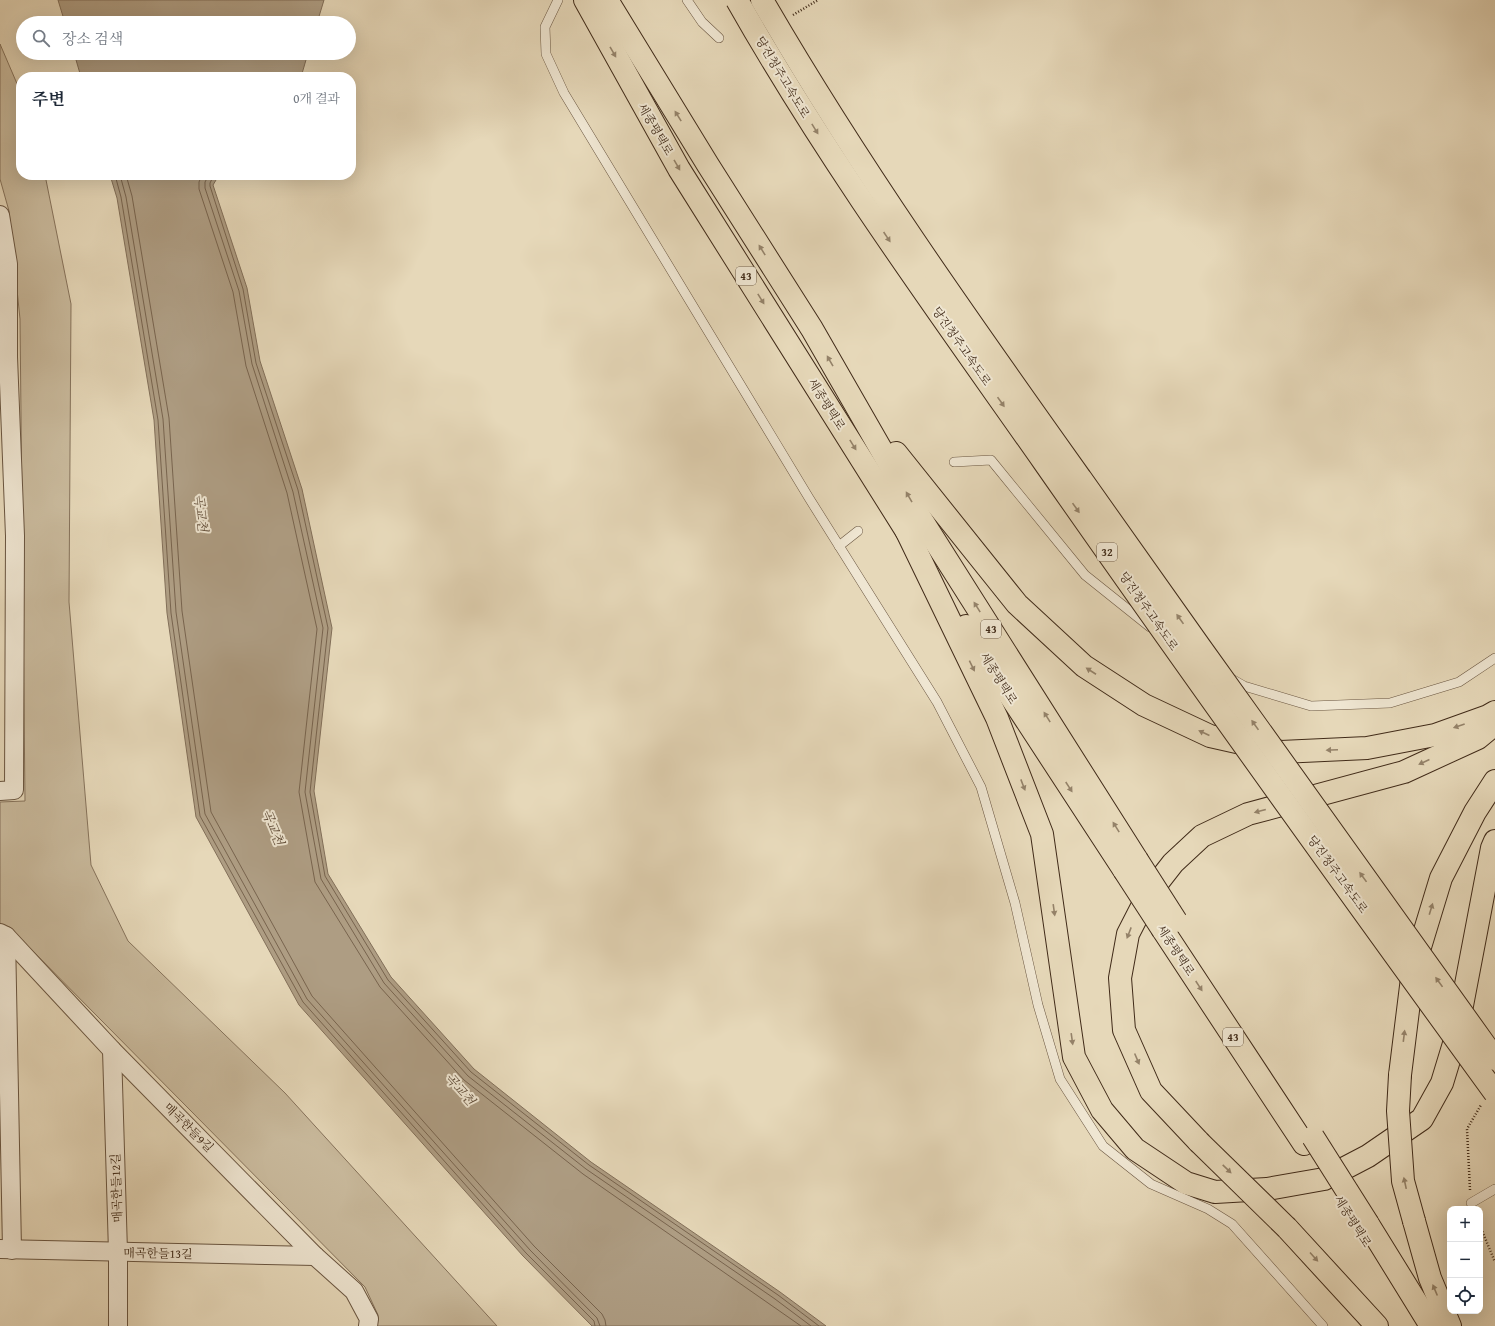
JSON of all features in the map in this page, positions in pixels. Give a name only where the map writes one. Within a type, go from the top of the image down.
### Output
[{"type":"highway","name":"세종평택로","points":[[607,0],[708,165],[812,329],[921,518],[1130,865],[1363,1227],[1431,1326]]},
{"type":"highway","name":"당진청주고속도로","points":[[737,0],[784,81],[911,273],[1489,1097]]},
{"type":"highway","name":"당진청주고속도로","points":[[762,0],[848,141],[910,235],[1323,821],[1495,1059]]},
{"type":"highway","name":"세종평택로","points":[[589,9],[679,169],[1011,697],[1130,865]]},
{"type":"highway","points":[[850,394],[1017,604],[1084,666],[1144,705],[1210,736],[1281,752],[1366,748],[1435,735],[1488,716],[1495,712]]},
{"type":"highway","points":[[906,530],[997,718],[1042,834],[1074,1056],[1102,1110],[1135,1149],[1186,1183],[1215,1192],[1268,1189],[1324,1179],[1368,1156],[1422,1119],[1442,1083],[1456,1037],[1492,848],[1495,841]]},
{"type":"highway","points":[[1377,1326],[1288,1228],[1199,1142],[1151,1091],[1124,1030],[1120,978],[1128,934],[1148,895],[1173,863],[1202,836],[1248,814],[1404,772],[1478,738],[1495,724]]},
{"type":"highway","points":[[1450,1326],[1430,1278],[1403,1181],[1398,1110],[1400,1075],[1413,970],[1441,878],[1475,812],[1495,781]]},
{"type":"highway","name":"세종평택로","points":[[1363,1227],[1418,1326]]},
{"type":"street","points":[[0,215],[8,264],[4,357],[15,536],[7,640],[14,790],[0,791]]},
{"type":"street","points":[[3,934],[6,1249]]},
{"type":"street","name":"매곡한들9길","points":[[3,934],[112,1050],[316,1256],[354,1291],[369,1319],[368,1326]]},
{"type":"street","name":"매곡한들12길","points":[[112,1050],[118,1252],[118,1326]]},
{"type":"street","name":"매곡한들13길","points":[[6,1249],[316,1256]]},
{"type":"lane","points":[[558,0],[545,27],[546,54],[564,93],[839,546],[938,702],[981,787],[1015,903],[1038,1005],[1060,1079],[1103,1146],[1151,1184],[1208,1209],[1232,1224],[1323,1326]]},
{"type":"lane","points":[[687,0],[702,22],[719,38]]},
{"type":"lane","points":[[954,462],[992,460],[1085,575],[1172,644],[1244,686],[1311,706],[1390,703],[1460,682],[1495,658]]},
{"type":"lane","points":[[839,546],[858,531]]},
{"type":"lane","points":[[1471,1204],[1495,1189]]},
{"type":"path","points":[[1471,1204],[1467,1129],[1489,1097]]},
{"type":"path","points":[[1483,1233],[1495,1262]]},
{"type":"shaded area","points":[[0,44],[16,81],[16,180],[46,180],[71,304],[69,602],[91,865],[128,941],[285,1093],[497,1326],[377,1326],[378,1315],[365,1287],[11,929],[0,926],[0,802],[25,801],[20,319],[9,211],[0,179]]},
{"type":"water","points":[[58,0],[324,0],[319,16],[63,16]]},
{"type":"water","points":[[76,60],[306,60],[302,72],[80,72]]},
{"type":"water","name":"곡교천","points":[[112,180],[216,180],[213,185],[247,288],[260,361],[302,489],[332,628],[314,791],[328,874],[391,977],[474,1069],[591,1162],[780,1292],[826,1326],[592,1326],[523,1256],[299,1005],[196,817],[167,613],[154,420],[117,198]]}]
